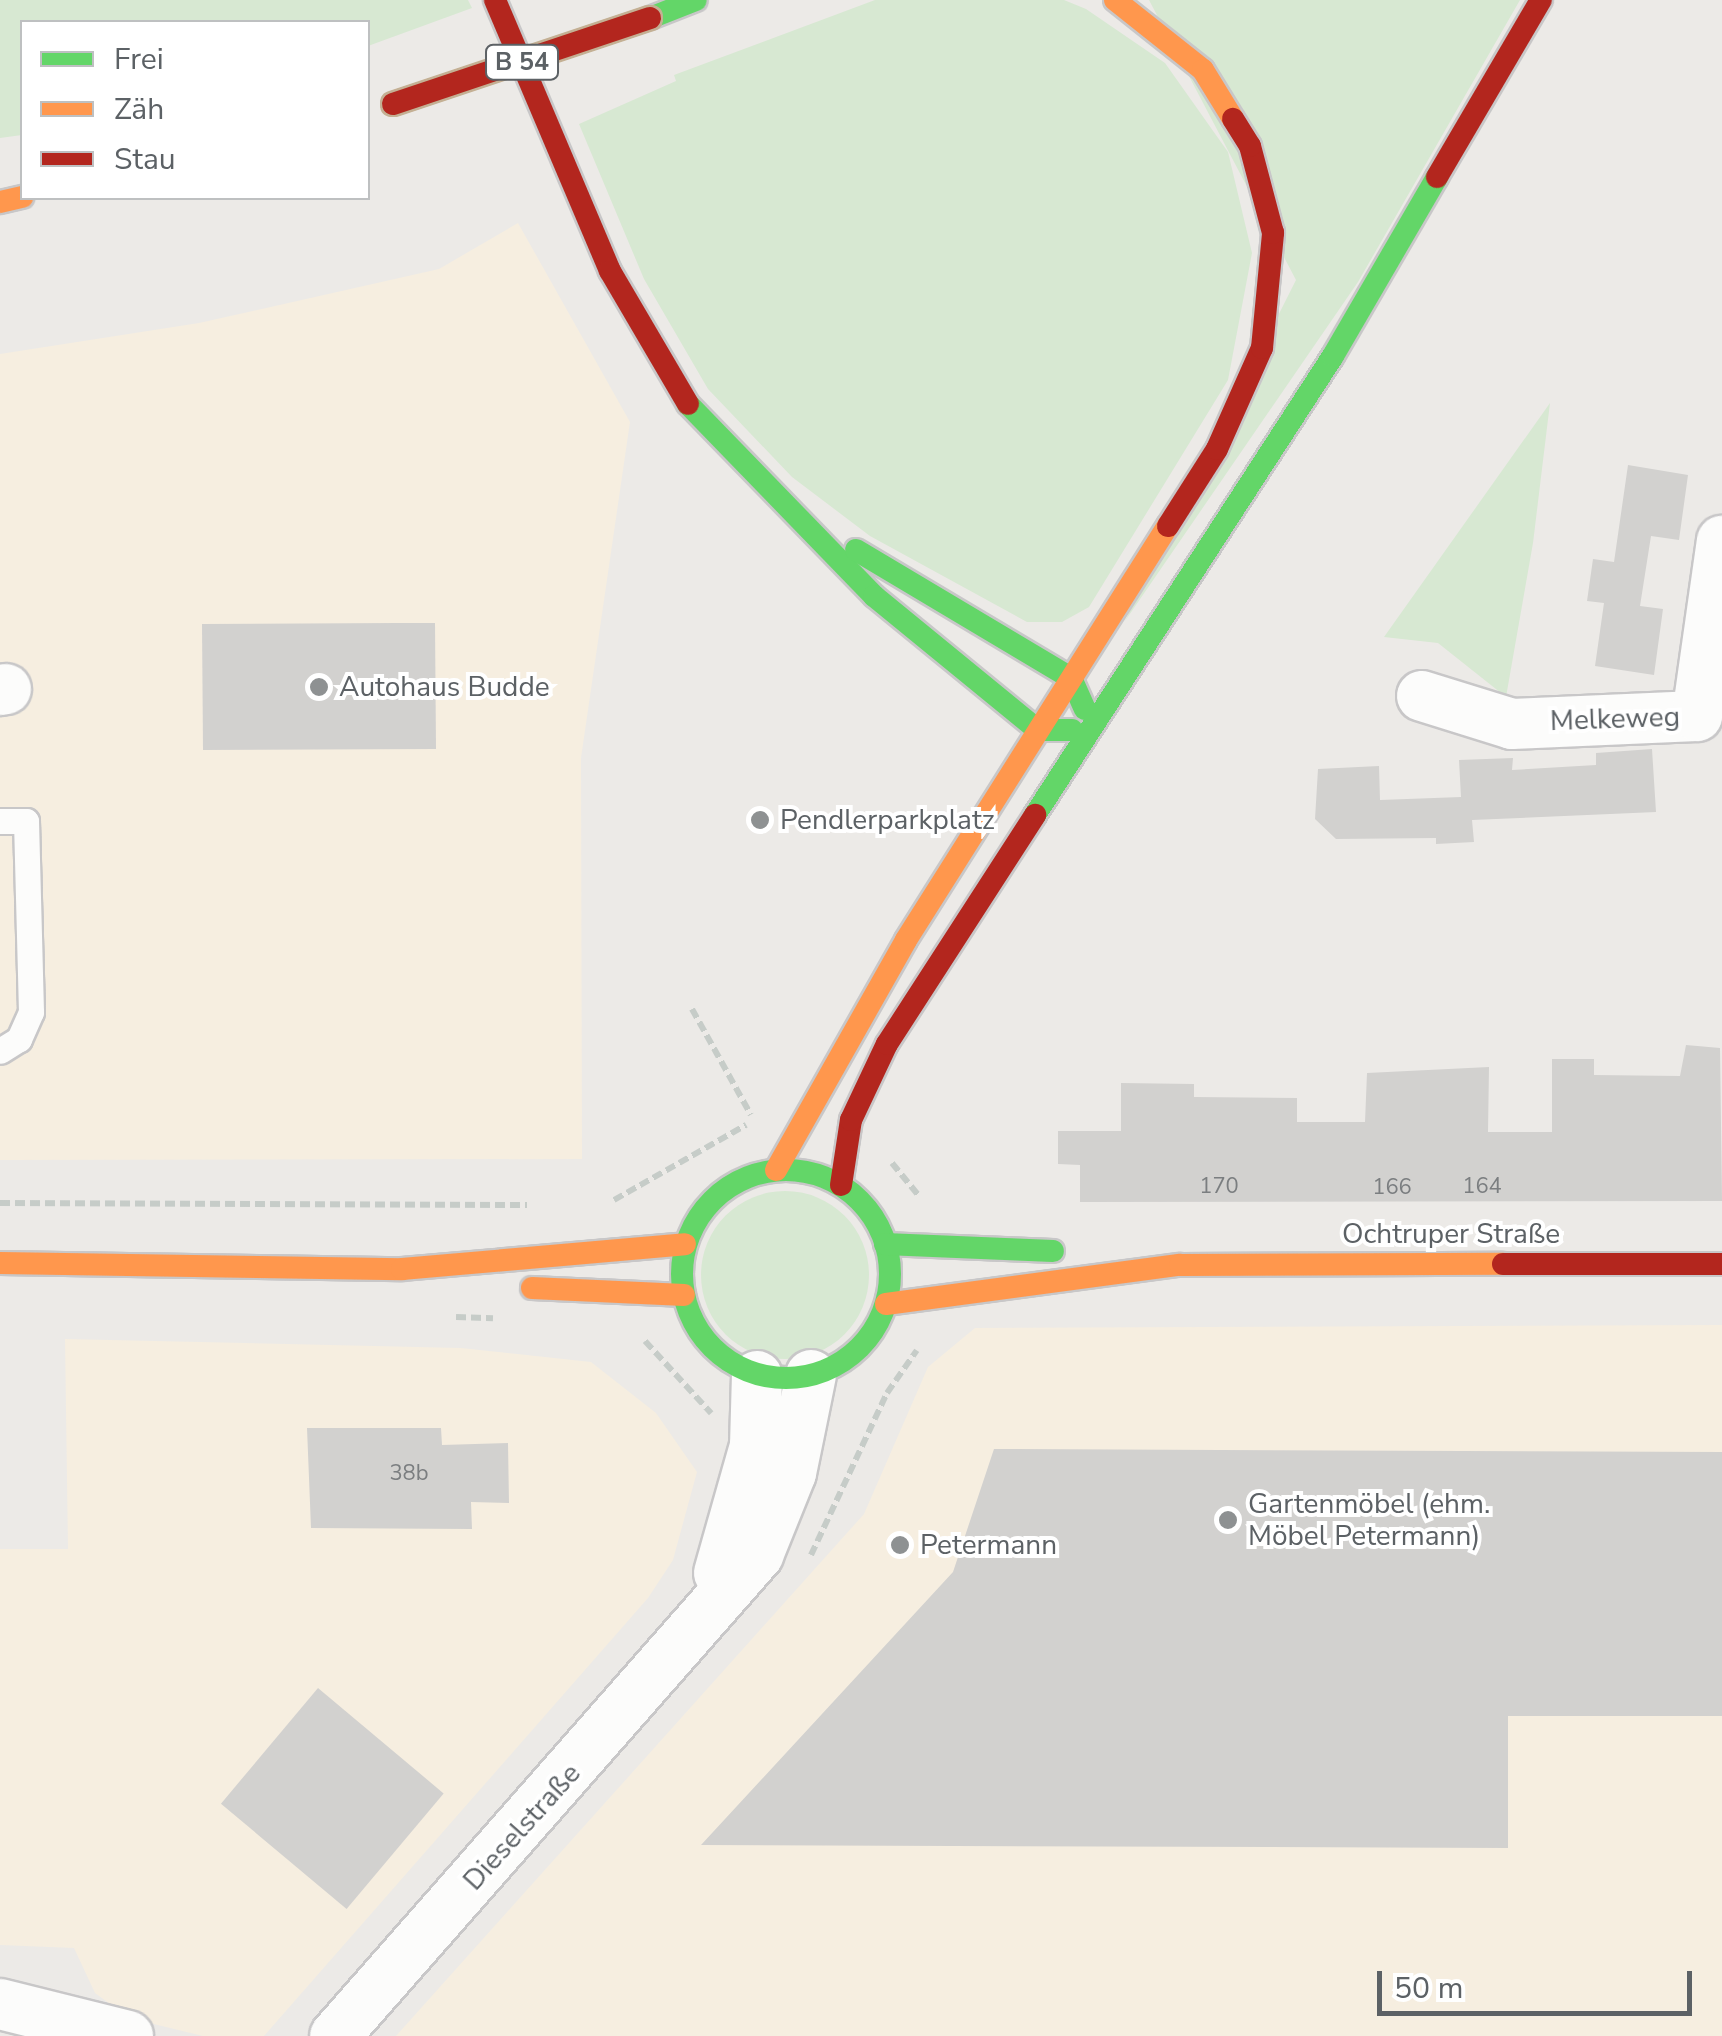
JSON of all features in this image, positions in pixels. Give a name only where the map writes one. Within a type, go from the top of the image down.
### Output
[{"type":"main road","points":[[495,0],[610,271],[664,368],[727,451],[818,530],[874,596],[1038,730],[1095,730]]},
{"type":"main road","name":"B 54","points":[[370,110],[696,0]]},
{"type":"main road","points":[[776,1170],[1038,730],[1233,420],[1262,348],[1273,272],[1267,198],[1236,118],[1179,46],[1115,0]]},
{"type":"main road","points":[[840,1185],[852,1120],[887,1044],[1095,730],[1334,356],[1540,0]]},
{"type":"main road","points":[[818,530],[1071,678],[1095,730]]},
{"type":"main road","points":[[776,1170],[840,1185],[868,1209],[886,1244],[886,1304],[858,1350],[811,1375],[758,1376],[706,1342],[684,1294],[686,1244],[718,1194],[776,1170]]},
{"type":"main road","points":[[0,1262],[402,1269],[686,1244]]},
{"type":"main road","name":"Ochtruper Straße","points":[[886,1244],[1112,1252],[1180,1265]]},
{"type":"main road","name":"Ochtruper Straße","points":[[886,1304],[1180,1265],[1722,1264]]},
{"type":"main road","points":[[402,1269],[471,1286],[684,1294]]},
{"type":"street","name":"Melkeweg","points":[[1422,696],[1512,724],[1697,716],[1722,542]]},
{"type":"street","name":"Dieselstraße","points":[[335,2036],[706,1616],[775,1448],[811,1375]]},
{"type":"street","name":"Dieselstraße","points":[[758,1376],[775,1448]]},
{"type":"street","points":[[0,2004],[128,2036]]},
{"type":"lane","points":[[0,1051],[19,1039],[32,1012],[13,821]]},
{"type":"path","points":[[692,1009],[754,1120]]},
{"type":"path","points":[[0,1203],[536,1205]]},
{"type":"path","points":[[441,1316],[499,1318]]},
{"type":"path","points":[[629,1331],[679,1373],[716,1420],[775,1448],[857,1460]]},
{"type":"shaded area","points":[[518,223],[630,422],[581,758],[582,1159],[0,1160],[0,354],[199,323],[439,269]]},
{"type":"shaded area","points":[[1722,1325],[1722,2036],[396,2036],[864,1514],[928,1367],[975,1328]]},
{"type":"shaded area","points":[[65,1339],[461,1348],[591,1362],[656,1413],[697,1472],[673,1560],[648,1598],[264,2036],[203,2036],[129,2018],[95,1993],[74,1948],[0,1945],[0,1549],[68,1549]]},
{"type":"green space","points":[[0,0],[468,0],[472,8],[370,45],[370,20],[20,20],[20,135],[0,138]]},
{"type":"green space","points":[[875,0],[1064,0],[1086,9],[1165,63],[1228,152],[1252,253],[1228,380],[1089,607],[1062,622],[1027,622],[870,536],[792,477],[708,389],[644,279],[579,124],[676,81],[674,75]]},
{"type":"green space","points":[[1149,0],[1520,0],[1358,282],[1125,621],[1296,280]]},
{"type":"green space","points":[[1550,403],[1533,543],[1506,697],[1438,643],[1384,637]]},
{"type":"green space","points":[[785,1191],[817,1198],[844,1216],[862,1243],[869,1275],[862,1307],[844,1334],[817,1352],[785,1359],[753,1352],[726,1334],[708,1307],[701,1275],[708,1243],[726,1216],[753,1198]]},
{"type":"building","points":[[1628,465],[1688,475],[1679,540],[1651,536],[1640,606],[1663,609],[1654,675],[1595,666],[1604,603],[1587,601],[1593,559],[1614,562]]},
{"type":"building","name":"Autohaus Budde","points":[[435,623],[436,749],[203,750],[202,624]]},
{"type":"building","points":[[1652,749],[1656,812],[1472,820],[1474,842],[1436,844],[1436,838],[1336,839],[1315,819],[1318,769],[1379,766],[1380,800],[1461,797],[1459,760],[1513,758],[1512,770],[1596,765],[1596,753]]},
{"type":"building","points":[[1686,1045],[1720,1048],[1722,1201],[1080,1202],[1080,1165],[1058,1164],[1058,1131],[1121,1131],[1121,1083],[1194,1084],[1194,1097],[1297,1098],[1297,1122],[1365,1122],[1367,1073],[1489,1067],[1488,1132],[1552,1132],[1552,1059],[1594,1059],[1594,1075],[1680,1076]]},
{"type":"building","points":[[307,1428],[441,1428],[442,1445],[508,1443],[509,1503],[471,1502],[472,1529],[311,1528]]},
{"type":"building","points":[[994,1449],[1722,1452],[1722,1716],[1508,1716],[1508,1848],[701,1845],[953,1572]]},
{"type":"building","points":[[318,1688],[444,1793],[347,1909],[221,1804]]},
{"type":"traffic: fast","points":[[650,18],[696,0]]},
{"type":"traffic: fast","points":[[1035,815],[1333,356],[1437,177]]},
{"type":"traffic: fast","points":[[688,404],[874,596],[1038,730],[1072,730]]},
{"type":"traffic: fast","points":[[856,550],[1071,678],[1085,709]]},
{"type":"traffic: fast","points":[[786,1170],[826,1178],[860,1200],[882,1234],[890,1274],[882,1314],[860,1348],[826,1370],[786,1378],[746,1370],[712,1348],[690,1314],[682,1274],[690,1234],[712,1200],[746,1178],[786,1170]]},
{"type":"traffic: fast","points":[[885,1244],[1053,1251]]},
{"type":"traffic: slow","points":[[1115,0],[1203,70],[1233,119]]},
{"type":"traffic: slow","points":[[0,202],[20,197]]},
{"type":"traffic: slow","points":[[776,1170],[906,940],[1168,526]]},
{"type":"traffic: slow","points":[[0,1263],[402,1269],[685,1244]]},
{"type":"traffic: slow","points":[[886,1304],[1180,1265],[1503,1264]]},
{"type":"traffic: slow","points":[[532,1288],[684,1295]]},
{"type":"traffic: jam","points":[[495,0],[610,271],[688,404]]},
{"type":"traffic: jam","points":[[1437,177],[1541,0]]},
{"type":"traffic: jam","points":[[393,104],[650,18]]},
{"type":"traffic: jam","points":[[1168,526],[1217,449],[1262,348],[1273,233],[1250,146],[1233,119]]},
{"type":"traffic: jam","points":[[841,1185],[851,1120],[887,1044],[1035,815]]},
{"type":"traffic: jam","points":[[1503,1264],[1722,1264]]},
{"type":"place","name":"Autohaus Budde","points":[[319,687]]},
{"type":"place","name":"Pendlerparkplatz","points":[[760,820]]},
{"type":"place","name":"Gartenmöbel (ehm. Möbel Petermann)","points":[[1228,1520]]},
{"type":"place","name":"Petermann","points":[[900,1545]]}]
